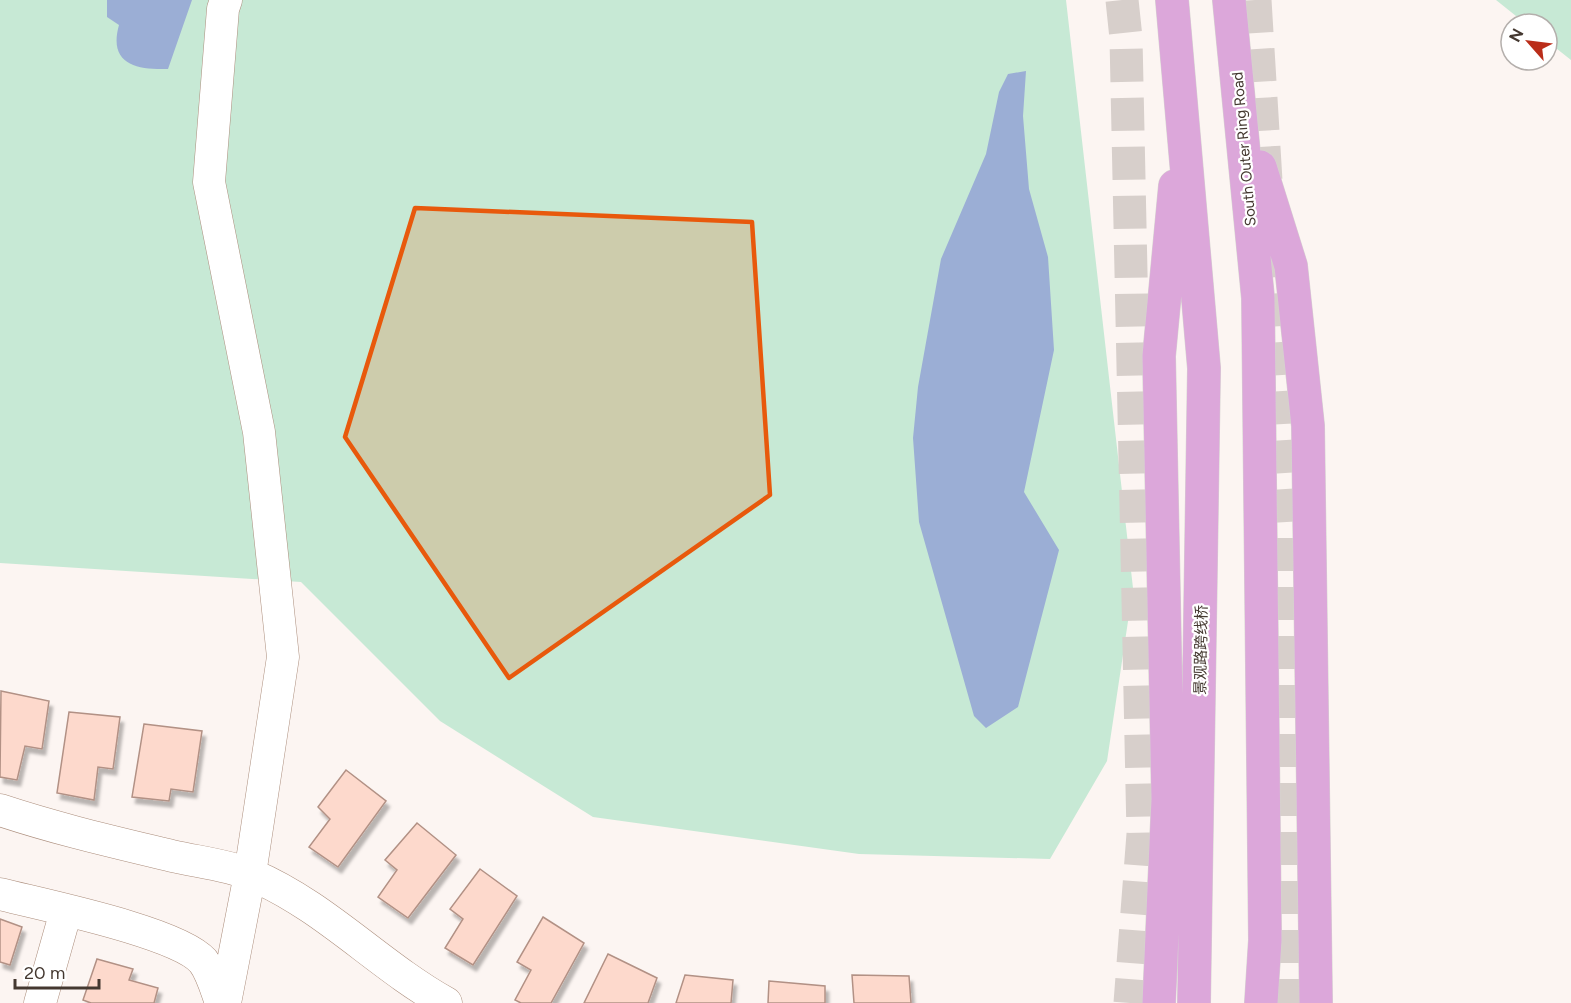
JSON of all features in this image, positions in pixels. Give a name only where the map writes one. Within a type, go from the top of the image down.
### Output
[{"type":"highway","points":[[1159,1003],[1168,799],[1160,356],[1182,103],[1172,0]]},
{"type":"highway","name":"South Outer Ring Road","points":[[1230,0],[1258,298],[1265,928],[1261,1003]]},
{"type":"highway","name":"景观路跨线桥","points":[[1182,103],[1200,296],[1204,368],[1194,1003]]},
{"type":"highway","points":[[1240,104],[1291,266],[1308,426],[1316,1003]]},
{"type":"street","points":[[223,1003],[250,874],[283,657],[259,432],[209,182],[223,9],[226,0]]},
{"type":"street","points":[[0,810],[53,828],[250,874],[300,899],[340,926],[416,986],[446,1003]]},
{"type":"street","points":[[0,894],[158,936],[188,949],[202,961],[212,976],[223,1003]]},
{"type":"street","points":[[40,1003],[66,911]]},
{"type":"highlighted area","points":[[415,208],[752,222],[770,495],[509,678],[345,437]]},
{"type":"green space","points":[[0,0],[1066,0],[1133,588],[1107,761],[1050,859],[859,854],[593,817],[440,721],[301,582],[0,563]]},
{"type":"green space","points":[[1496,0],[1571,0],[1571,60],[1559,50],[1559,12],[1511,12]]},
{"type":"water","points":[[107,0],[192,0],[168,69],[136,66],[121,56],[117,38],[119,25],[107,17]]},
{"type":"water","points":[[1026,71],[1023,116],[1029,189],[1048,257],[1054,350],[1024,492],[1059,550],[1018,707],[986,728],[974,716],[919,522],[913,438],[918,387],[941,259],[986,154],[999,92],[1008,74]]},
{"type":"building","points":[[1,691],[49,701],[42,749],[25,746],[17,780],[0,777]]},
{"type":"building","points":[[69,712],[120,717],[113,769],[98,767],[94,800],[57,793]]},
{"type":"building","points":[[144,724],[202,731],[193,792],[171,789],[169,801],[132,797]]},
{"type":"building","points":[[346,770],[386,801],[338,867],[309,847],[330,819],[318,807]]},
{"type":"building","points":[[417,823],[456,855],[408,918],[378,897],[397,870],[385,860]]},
{"type":"building","points":[[480,869],[517,896],[473,965],[445,948],[463,919],[450,909]]},
{"type":"building","points":[[543,917],[584,943],[551,1003],[521,1003],[515,1000],[531,970],[517,962]]},
{"type":"building","points":[[0,919],[22,927],[10,965],[0,962]]},
{"type":"building","points":[[608,954],[657,978],[648,1003],[584,1003]]},
{"type":"building","points":[[97,959],[133,969],[129,980],[158,988],[154,1003],[91,1003],[83,1000]]},
{"type":"building","points":[[685,975],[733,980],[731,1003],[676,1003]]},
{"type":"building","points":[[852,975],[909,976],[911,1003],[854,1003]]},
{"type":"building","points":[[769,981],[825,986],[825,1003],[768,1003]]},
{"type":"tunnel","points":[[1122,0],[1126,38],[1143,834],[1130,1003]]},
{"type":"tunnel","points":[[1255,0],[1287,526],[1287,1003]]}]
